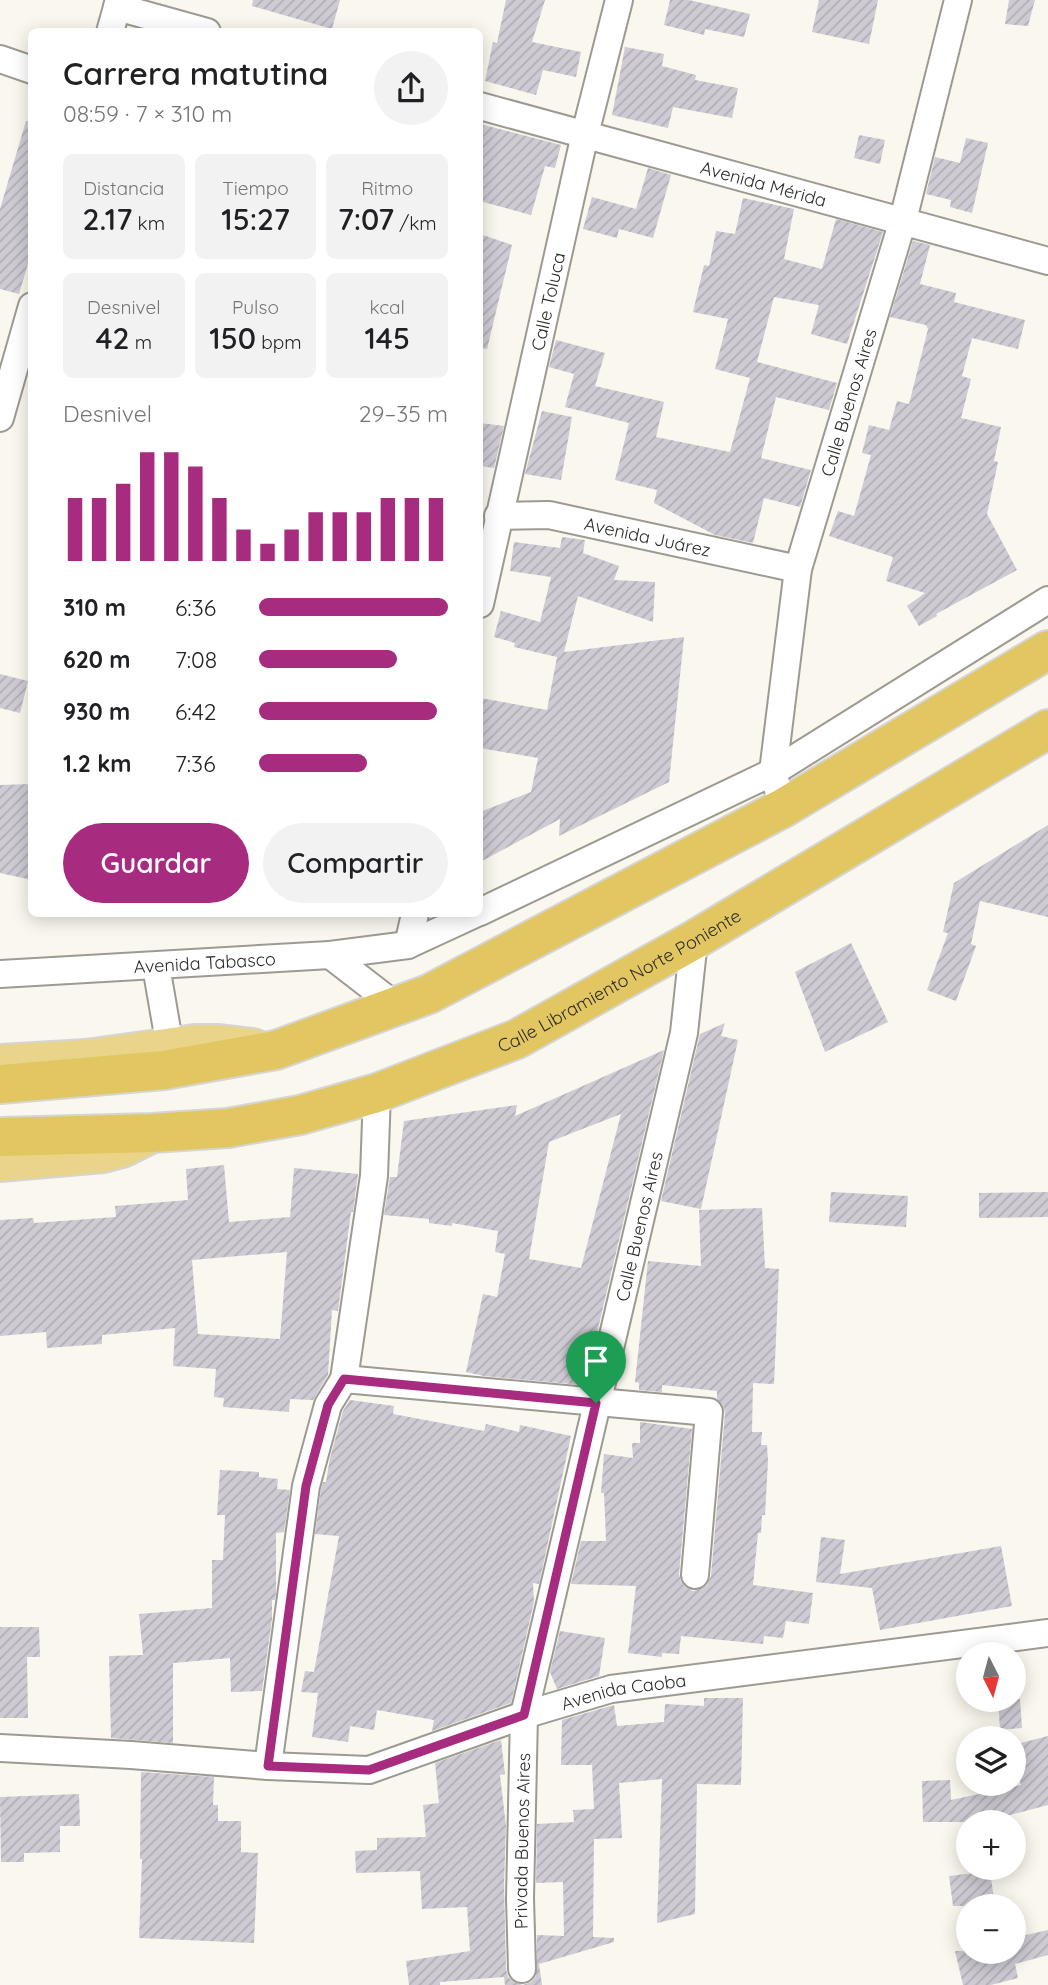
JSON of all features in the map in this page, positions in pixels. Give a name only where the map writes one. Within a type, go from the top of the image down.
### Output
[{"type":"highway","points":[[0,1084],[164,1070],[275,1050],[429,994],[783,808],[1048,650]]},
{"type":"highway","name":"Calle Libramiento Norte Poniente","points":[[0,1137],[228,1128],[300,1115],[377,1093],[517,1039],[694,940],[1048,729]]},
{"type":"main road","points":[[0,1064],[86,1059],[170,1047],[219,1044],[275,1050]]},
{"type":"main road","name":"Calle Libramiento Norte Poniente","points":[[0,1163],[103,1153],[122,1148],[152,1133]]},
{"type":"street","name":"Calle Toluca","points":[[483,589],[585,134],[619,0]]},
{"type":"street","name":"Calle Buenos Aires","points":[[783,808],[773,772],[798,569],[903,220],[958,0]]},
{"type":"street","points":[[115,13],[188,28]]},
{"type":"street","points":[[0,59],[28,69]]},
{"type":"street","name":"Avenida Mérida","points":[[483,107],[1048,261]]},
{"type":"street","points":[[0,418],[28,320]]},
{"type":"street","name":"Avenida Juárez","points":[[498,516],[550,515],[798,569]]},
{"type":"street","name":"Avenida Tabasco","points":[[483,910],[773,772],[1048,600]]},
{"type":"street","points":[[408,946],[414,917]]},
{"type":"street","name":"Avenida Tabasco","points":[[0,974],[330,955],[408,946],[469,917]]},
{"type":"street","name":"Calle Buenos Aires","points":[[524,1715],[684,1033],[694,940]]},
{"type":"street","points":[[330,955],[396,1006]]},
{"type":"street","points":[[156,966],[170,1047]]},
{"type":"street","points":[[268,1766],[306,1486],[328,1405],[344,1379],[374,1177],[377,1093]]},
{"type":"street","points":[[344,1379],[709,1412],[695,1575]]},
{"type":"street","name":"Avenida Caoba","points":[[0,1748],[369,1770],[524,1715],[611,1689],[1048,1633]]},
{"type":"street","name":"Privada Buenos Aires","points":[[522,1969],[520,1898],[524,1715]]},
{"type":"building","points":[[253,0],[340,0],[332,28],[252,6]]},
{"type":"building","points":[[506,0],[545,0],[532,42],[581,52],[576,77],[543,70],[536,95],[485,81]]},
{"type":"building","points":[[670,0],[689,0],[750,14],[744,37],[705,29],[704,35],[664,25]]},
{"type":"building","points":[[819,0],[878,0],[869,44],[812,32]]},
{"type":"building","points":[[1009,0],[1035,0],[1028,26],[1005,24]]},
{"type":"building","points":[[625,47],[664,54],[662,66],[696,75],[695,80],[738,88],[732,118],[673,107],[668,128],[612,115]]},
{"type":"building","points":[[28,121],[28,264],[19,294],[0,289],[0,209]]},
{"type":"building","points":[[483,125],[561,145],[555,168],[545,166],[531,215],[483,202]]},
{"type":"building","points":[[859,135],[885,140],[880,164],[854,158]]},
{"type":"building","points":[[966,138],[988,143],[972,213],[950,207],[951,200],[926,194],[935,157],[960,163]]},
{"type":"building","points":[[648,168],[671,175],[653,238],[619,229],[617,238],[583,229],[592,197],[636,209]]},
{"type":"building","points":[[743,198],[794,209],[784,259],[822,269],[836,219],[883,232],[847,344],[811,334],[819,305],[774,297],[757,362],[837,383],[829,410],[776,397],[761,458],[811,470],[800,507],[764,498],[753,543],[715,535],[654,503],[657,490],[615,480],[629,423],[565,407],[574,374],[549,367],[556,340],[605,353],[595,386],[664,402],[656,437],[730,452],[750,378],[715,369],[728,319],[693,312],[704,265],[709,266],[716,231],[735,234]]},
{"type":"building","points":[[483,235],[512,245],[487,349],[483,348]]},
{"type":"building","points":[[913,241],[930,245],[920,284],[956,293],[954,302],[1025,320],[1018,349],[972,338],[962,376],[971,379],[961,418],[1001,427],[994,461],[998,462],[987,514],[1017,570],[919,626],[907,606],[925,593],[886,581],[893,557],[829,536],[838,511],[854,516],[871,455],[862,453],[869,425],[889,430],[897,401],[909,404],[928,329],[926,325],[890,317]]},
{"type":"building","points":[[542,411],[572,417],[561,480],[525,474]]},
{"type":"building","points":[[483,423],[504,426],[494,468],[483,466]]},
{"type":"building","points":[[562,537],[585,540],[583,553],[619,566],[614,580],[655,582],[653,622],[578,596],[564,652],[684,637],[669,782],[559,836],[560,819],[483,860],[483,811],[531,792],[538,758],[483,749],[483,699],[547,710],[557,657],[514,647],[515,643],[494,637],[501,611],[540,622],[551,577],[510,571],[514,542],[560,548]]},
{"type":"building","points":[[0,674],[28,681],[20,713],[0,708]]},
{"type":"building","points":[[28,784],[28,879],[0,873],[0,785]]},
{"type":"building","points":[[1048,825],[1048,917],[980,901],[971,944],[976,946],[956,1001],[927,990],[948,933],[943,932],[954,883]]},
{"type":"building","points":[[851,943],[888,1022],[825,1052],[795,972]]},
{"type":"building","points":[[725,1023],[721,1036],[738,1040],[701,1209],[661,1201],[700,1034]]},
{"type":"building","points":[[664,1050],[596,1337],[592,1337],[582,1385],[466,1372],[483,1294],[497,1297],[505,1254],[495,1252],[498,1231],[452,1223],[452,1226],[429,1223],[429,1219],[384,1215],[390,1177],[397,1177],[404,1121],[517,1105],[515,1116]],"holes":[[[621,1114],[581,1268],[529,1259],[549,1142]]]},
{"type":"building","points":[[224,1165],[229,1222],[290,1217],[294,1168],[358,1174],[338,1311],[332,1310],[328,1375],[313,1400],[290,1399],[289,1412],[223,1407],[224,1398],[214,1397],[216,1369],[173,1366],[175,1328],[102,1335],[102,1344],[47,1348],[46,1332],[0,1336],[0,1220],[33,1218],[34,1223],[116,1217],[115,1206],[188,1200],[186,1169]],"holes":[[[287,1252],[280,1339],[198,1334],[192,1260]]]},
{"type":"building","points":[[831,1192],[908,1196],[906,1227],[829,1222]]},
{"type":"building","points":[[1048,1192],[1048,1217],[979,1218],[979,1193]]},
{"type":"building","points":[[762,1208],[765,1268],[779,1269],[774,1384],[753,1383],[752,1432],[762,1432],[761,1445],[767,1445],[768,1461],[765,1515],[762,1515],[761,1533],[758,1533],[753,1585],[813,1593],[809,1624],[786,1621],[783,1638],[764,1636],[763,1644],[681,1636],[679,1654],[662,1653],[662,1657],[628,1653],[636,1586],[571,1584],[581,1541],[606,1541],[604,1493],[601,1493],[604,1454],[633,1458],[632,1443],[640,1443],[640,1422],[692,1429],[679,1574],[685,1587],[693,1591],[701,1589],[707,1585],[711,1576],[725,1413],[723,1405],[717,1399],[717,1391],[662,1385],[662,1392],[639,1390],[639,1383],[635,1382],[648,1261],[701,1266],[699,1210]]},
{"type":"building","points":[[350,1400],[394,1406],[393,1414],[484,1431],[486,1424],[519,1432],[520,1425],[571,1436],[539,1584],[533,1583],[534,1602],[511,1703],[432,1731],[434,1720],[377,1710],[374,1730],[350,1726],[348,1742],[312,1737],[318,1693],[301,1692],[305,1671],[314,1672],[339,1536],[315,1534],[321,1489],[323,1482],[326,1482],[343,1411]]},
{"type":"building","points":[[220,1470],[259,1472],[259,1477],[278,1479],[277,1489],[290,1490],[284,1532],[276,1533],[276,1592],[275,1600],[272,1600],[262,1691],[231,1692],[230,1658],[173,1663],[173,1743],[111,1738],[109,1656],[143,1655],[139,1614],[212,1608],[212,1560],[223,1560],[225,1515],[217,1515]]},
{"type":"building","points":[[821,1537],[845,1540],[840,1574],[1001,1546],[1012,1606],[880,1630],[872,1588],[816,1582]]},
{"type":"building","points":[[0,1627],[39,1627],[40,1657],[27,1657],[28,1718],[0,1718]]},
{"type":"building","points":[[560,1631],[605,1638],[599,1676],[557,1689],[550,1672]]},
{"type":"building","points":[[704,1698],[743,1698],[741,1785],[697,1784],[695,1914],[657,1923],[662,1779],[619,1783],[622,1838],[594,1839],[593,1937],[614,1938],[614,1942],[539,1964],[542,1985],[523,1985],[536,1976],[537,1935],[564,1936],[563,1882],[536,1883],[537,1824],[574,1822],[573,1810],[594,1809],[592,1765],[561,1765],[562,1720],[614,1705],[617,1726],[664,1722],[665,1704],[704,1706]]},
{"type":"building","points":[[999,1712],[1021,1712],[1022,1726],[1000,1726]]},
{"type":"building","points":[[1048,1736],[1048,1805],[1026,1811],[956,1810],[956,1822],[923,1822],[922,1781],[950,1780],[951,1800],[970,1796],[1026,1796],[1026,1742]]},
{"type":"building","points":[[501,1740],[505,1774],[500,1775],[506,1826],[506,1969],[508,1977],[523,1985],[505,1985],[504,1977],[440,1982],[440,1985],[409,1985],[406,1961],[470,1951],[467,1907],[422,1909],[420,1871],[356,1873],[355,1851],[377,1850],[377,1838],[426,1837],[423,1805],[439,1803],[435,1763]]},
{"type":"building","points":[[141,1772],[214,1777],[213,1805],[218,1805],[218,1821],[241,1821],[241,1852],[258,1853],[254,1943],[139,1938]]},
{"type":"building","points":[[79,1794],[80,1826],[60,1826],[60,1852],[24,1853],[24,1862],[1,1862],[0,1797]]},
{"type":"building","points":[[956,1875],[956,1880],[991,1880],[993,1894],[956,1894],[956,1906],[953,1906],[949,1876]]},
{"type":"building","points":[[1048,1930],[1048,1955],[1026,1961],[1026,1935]]},
{"type":"building","points":[[958,1964],[1015,1964],[1018,1978],[991,1985],[963,1985]]},
{"type":"route","points":[[344,1379],[596,1403],[524,1715],[369,1770],[268,1766],[306,1486],[328,1405],[344,1379]]}]
